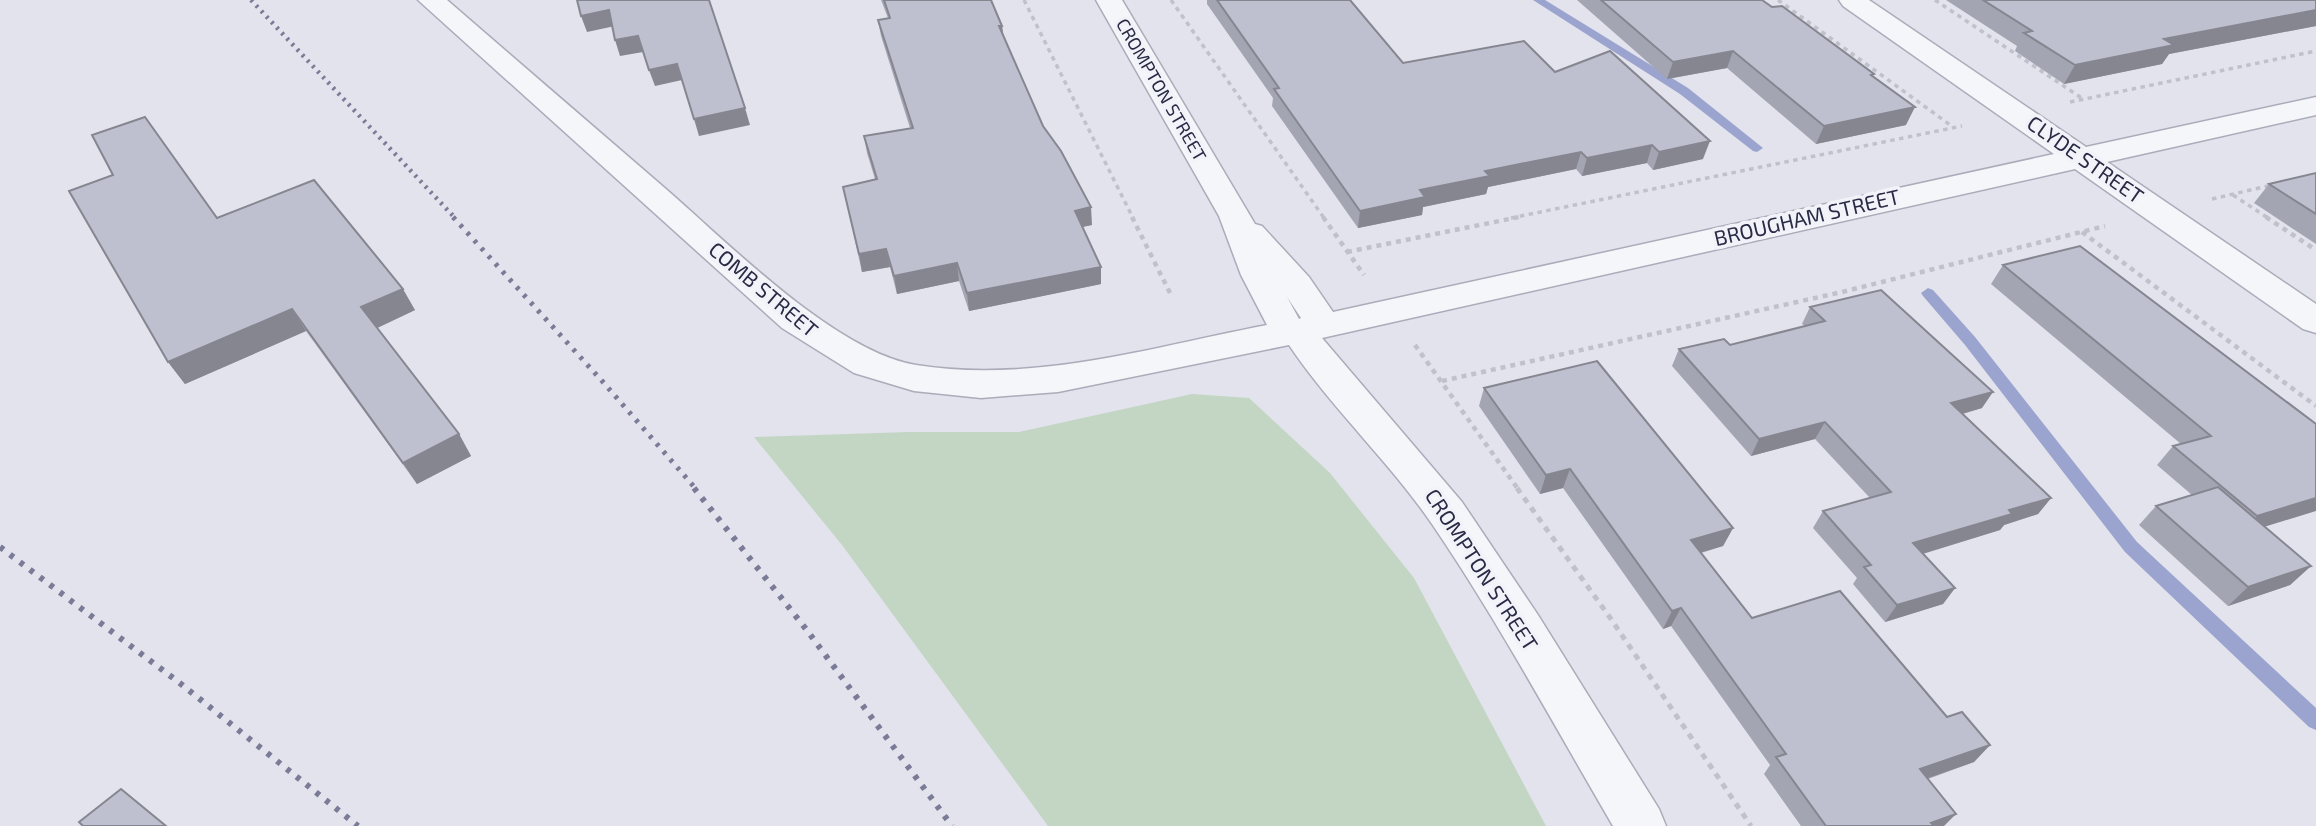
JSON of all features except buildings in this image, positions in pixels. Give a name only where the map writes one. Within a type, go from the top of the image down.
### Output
[{"type":"street","name":"COMB STREET","points":[[431,0],[795,320],[845,353],[882,370],[955,384],[1027,383],[1304,330]]},
{"type":"street","name":"CROMPTON STREET","points":[[1109,0],[1236,216],[1258,275],[1304,330],[1324,368],[1394,444],[1447,513],[1641,826]]},
{"type":"street","name":"CLYDE STREET","points":[[1852,0],[2316,321]]},
{"type":"street","name":"BROUGHAM STREET","points":[[1304,330],[2316,106]]},
{"type":"path","points":[[1024,0],[1170,293]]},
{"type":"path","points":[[1171,0],[1347,252],[1953,128],[1778,0]]},
{"type":"path","points":[[1935,0],[2083,99],[2316,51]]},
{"type":"path","points":[[2280,183],[2232,195],[2316,250]]},
{"type":"path","points":[[1751,826],[1611,619],[1442,381],[1842,292],[2081,232],[2316,406]]},
{"type":"green space","points":[[1192,394],[1249,398],[1330,473],[1414,578],[1546,826],[1048,826],[842,545],[754,437],[1019,432]]},
{"type":"waterway","points":[[1538,0],[1684,91],[1757,148]]},
{"type":"waterway","points":[[1928,293],[1970,341],[2131,547],[2316,721]]},
{"type":"railway","points":[[251,0],[455,218]]},
{"type":"railway","points":[[453,217],[696,489]]},
{"type":"railway","points":[[694,488],[806,629],[952,826]]},
{"type":"railway","points":[[0,547],[181,684],[358,826]]}]
